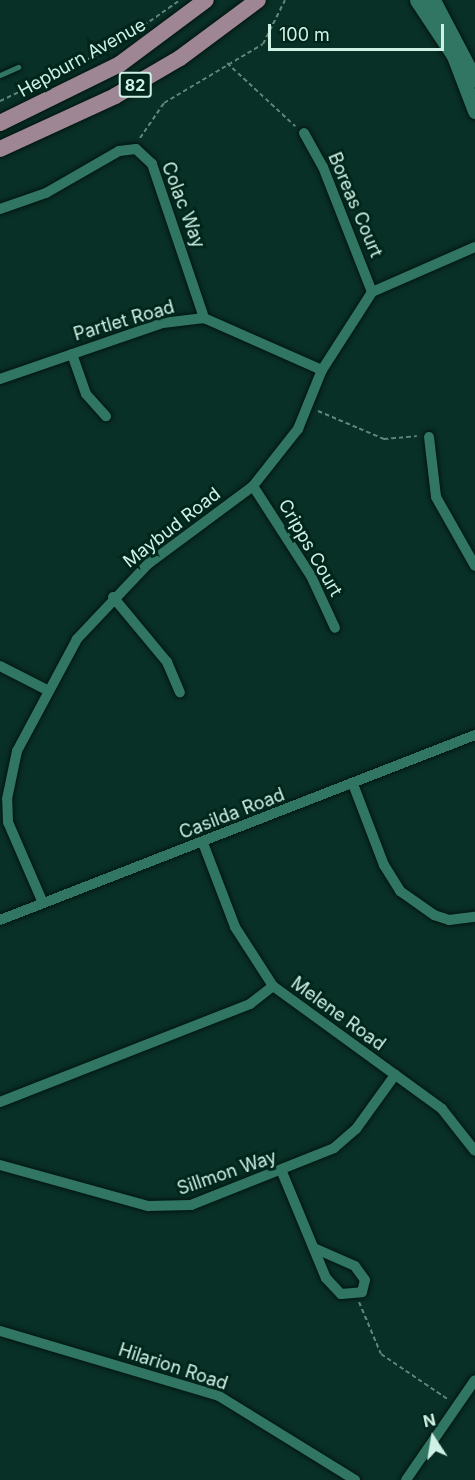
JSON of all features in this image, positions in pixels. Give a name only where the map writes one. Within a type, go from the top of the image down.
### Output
[{"type":"main road","name":"Hepburn Avenue","points":[[0,123],[120,64],[206,0]]},
{"type":"main road","name":"82","points":[[0,150],[115,96],[180,58],[258,0]]},
{"type":"main road","points":[[417,0],[454,56],[475,111]]},
{"type":"main road","points":[[433,0],[475,80]]},
{"type":"street","name":"Boreas Court","points":[[304,133],[323,167],[372,292]]},
{"type":"street","name":"Colac Way","points":[[0,209],[46,193],[119,151],[136,150],[152,164],[204,318]]},
{"type":"street","points":[[372,292],[475,247]]},
{"type":"street","name":"Maybud Road","points":[[43,903],[8,822],[7,799],[18,751],[77,639],[113,597],[148,564],[253,486],[298,429],[322,370],[372,292]]},
{"type":"street","points":[[204,318],[322,370]]},
{"type":"street","name":"Partlet Road","points":[[0,379],[163,323],[204,318]]},
{"type":"street","points":[[72,354],[86,394],[106,416]]},
{"type":"street","points":[[429,437],[436,496],[475,566]]},
{"type":"street","name":"Cripps Court","points":[[253,486],[311,576],[335,628]]},
{"type":"street","points":[[113,597],[167,662],[180,692]]},
{"type":"street","points":[[0,666],[49,692]]},
{"type":"street","name":"Casilda Road","points":[[0,920],[203,843],[475,735]]},
{"type":"street","points":[[353,784],[384,865],[400,891],[434,915],[449,920],[475,917]]},
{"type":"street","name":"Melene Road","points":[[203,843],[235,927],[273,986],[442,1109],[474,1147]]},
{"type":"street","points":[[0,1102],[249,1004],[273,986]]},
{"type":"street","name":"Sillmon Way","points":[[0,1165],[168,1209],[282,1172],[346,1139],[395,1075]]},
{"type":"street","points":[[282,1172],[332,1288],[356,1296],[365,1286],[362,1273],[316,1249]]},
{"type":"street","name":"Hilarion Road","points":[[0,1331],[219,1396],[355,1480]]},
{"type":"street","points":[[406,1480],[475,1380]]},
{"type":"lane","points":[[0,75],[18,68]]},
{"type":"path","points":[[0,101],[113,47],[180,0]]},
{"type":"path","points":[[136,150],[141,134],[164,103],[227,63],[263,44],[285,0]]},
{"type":"path","points":[[227,63],[304,133]]},
{"type":"path","points":[[308,406],[384,439],[429,437]]},
{"type":"path","points":[[356,1296],[381,1354],[459,1406]]}]
